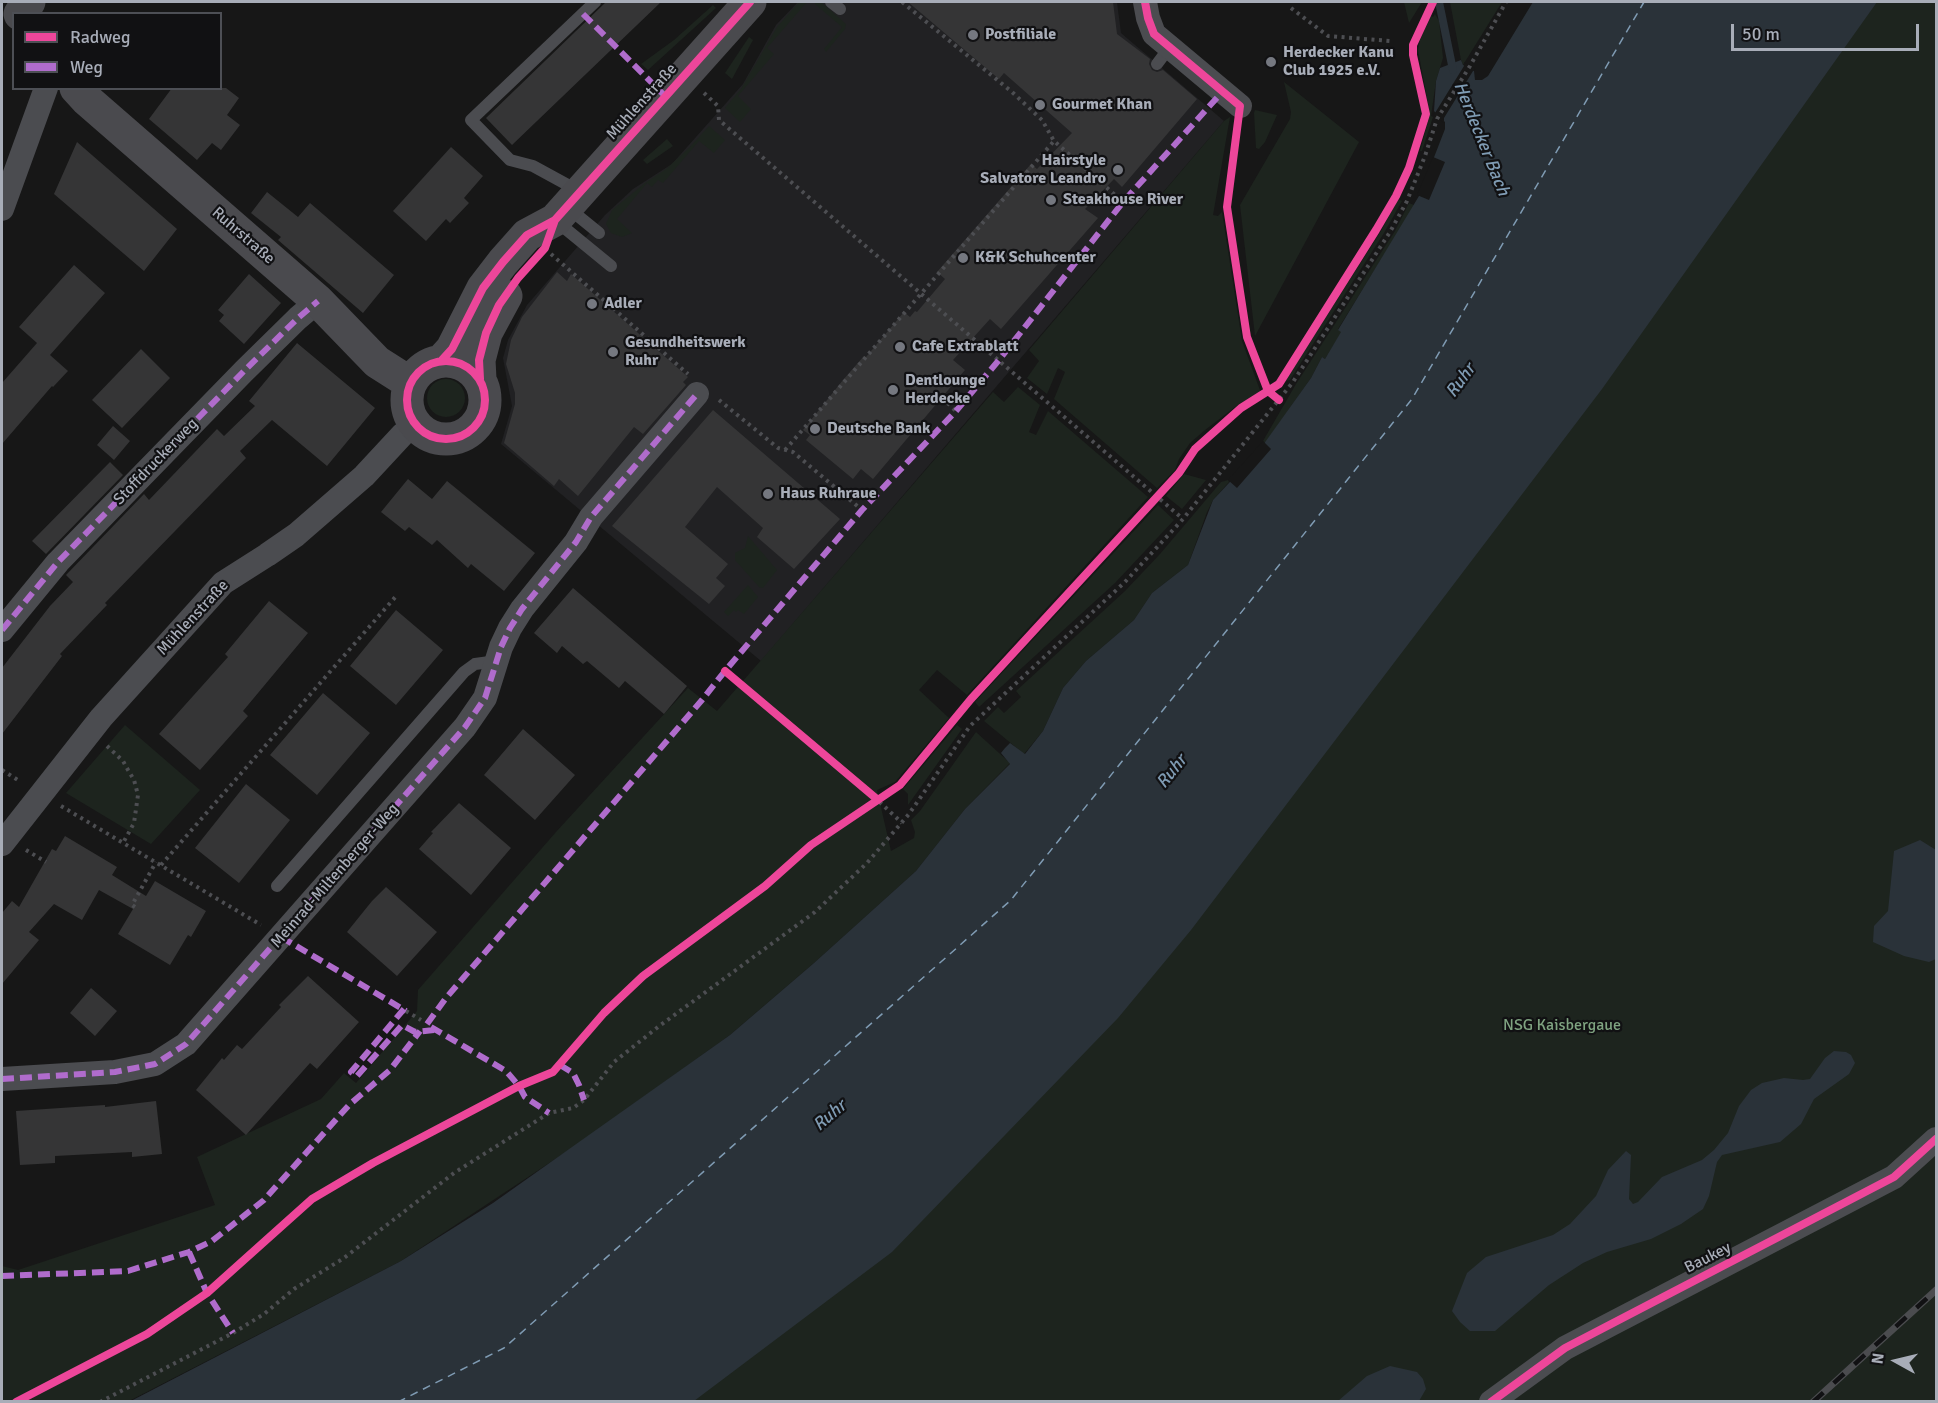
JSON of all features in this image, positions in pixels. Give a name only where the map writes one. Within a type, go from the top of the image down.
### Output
[{"type":"main road","name":"Mühlenstraße","points":[[410,383],[418,371],[442,360],[452,349],[483,288],[502,262],[527,235],[567,206],[750,2]]},
{"type":"main road","name":"Ruhrstraße","points":[[78,90],[318,301],[377,362],[410,383]]},
{"type":"main road","name":"Mühlenstraße","points":[[415,425],[434,438],[444,439],[461,436],[479,421],[485,407],[479,360],[486,333],[499,305],[545,248],[567,206]]},
{"type":"main road","points":[[442,360],[461,363],[471,369],[480,379]]},
{"type":"main road","points":[[410,383],[406,398],[408,412],[415,425]]},
{"type":"street","points":[[1144,2],[1163,56],[1240,106]]},
{"type":"street","points":[[2,209],[45,90]]},
{"type":"street","name":"Stoffdruckerweg","points":[[2,630],[58,562],[244,371],[318,301]]},
{"type":"street","name":"Meinrad-Miltenberger-Weg","points":[[2,1079],[115,1072],[155,1064],[186,1044],[465,727],[485,698],[510,628],[522,609],[576,542],[591,517],[697,394]]},
{"type":"street","name":"Mühlenstraße","points":[[2,844],[91,731],[223,583],[296,535],[364,476],[403,434],[415,425]]},
{"type":"street","name":"Baukey","points":[[1491,1401],[1565,1348],[1894,1177],[1936,1138]]},
{"type":"lane","points":[[595,2],[471,120],[510,160],[533,166],[567,206],[611,266]]},
{"type":"lane","points":[[567,206],[599,232]]},
{"type":"lane","points":[[277,886],[464,672],[475,664],[497,661]]},
{"type":"path","points":[[902,2],[1019,99],[1042,120],[1054,141],[1123,202]]},
{"type":"path","points":[[100,1401],[159,1372],[256,1318],[294,1289],[344,1258],[454,1173],[549,1113],[573,1108],[584,1100],[614,1062],[815,912],[867,863],[902,823],[970,726],[1125,582],[1183,519],[1298,375],[1390,232],[1407,201],[1437,118],[1506,2]]},
{"type":"path","points":[[1291,8],[1328,36],[1390,41]]},
{"type":"path","points":[[684,75],[718,106],[719,120],[1183,519]]},
{"type":"path","points":[[1240,106],[1227,207],[1247,337],[1268,391],[1279,400]]},
{"type":"path","points":[[785,450],[1054,141]]},
{"type":"path","points":[[1172,480],[1195,449],[1214,430],[1241,408],[1279,384],[1285,374]]},
{"type":"path","points":[[942,398],[956,411]]},
{"type":"path","points":[[1150,504],[1165,488]]},
{"type":"path","points":[[161,865],[398,594]]},
{"type":"path","points":[[725,670],[902,823]]},
{"type":"path","points":[[91,731],[123,761],[134,780],[138,795],[137,810],[134,823],[123,843]]},
{"type":"path","points":[[42,794],[281,937]]},
{"type":"path","points":[[869,807],[885,795]]},
{"type":"path","points":[[135,907],[132,904],[156,862]]},
{"type":"path","points":[[406,1011],[421,1020]]},
{"type":"shaded area","points":[[798,2],[1117,2],[1121,33],[1224,121],[761,661],[501,444],[512,406],[503,358],[508,340],[527,305],[605,215],[633,189],[672,164],[743,84],[776,25]]},
{"type":"green space","points":[[799,2],[807,2],[767,48],[774,54],[738,96],[751,109],[740,122],[725,108],[741,89],[777,27]]},
{"type":"green space","points":[[815,2],[821,2],[846,24],[845,29],[826,52],[824,49],[842,27]]},
{"type":"green space","points":[[1404,2],[1422,2],[1409,23]]},
{"type":"green space","points":[[1450,2],[1502,2],[1463,65],[1461,60]]},
{"type":"green space","name":"NSG Kaisbergaue","points":[[1856,2],[1936,2],[1936,1401],[630,1402]]},
{"type":"green space","points":[[713,5],[716,8],[648,70],[641,64],[674,40]]},
{"type":"green space","points":[[1435,14],[1439,21],[1443,58],[1436,81],[1431,116],[1433,117],[1422,151],[1420,151],[1430,114],[1418,50],[1431,16]]},
{"type":"green space","points":[[749,37],[753,40],[732,79],[725,73]]},
{"type":"green space","points":[[1284,82],[1359,142],[1255,336],[1240,205],[1290,119],[1291,112]]},
{"type":"green space","points":[[1255,110],[1277,115],[1265,142],[1259,149],[1256,148]]},
{"type":"green space","points":[[1230,117],[1213,215],[1218,216],[1222,212],[1242,341],[1261,393],[1239,404],[1190,443],[1179,459],[1175,470],[1157,488],[1054,399],[1065,372],[1058,368],[1047,394],[1027,378],[1039,361],[1029,350],[1224,121]]},
{"type":"green space","points":[[709,126],[725,140],[714,153],[699,141],[663,183],[658,180],[652,187],[647,183],[617,219],[632,233],[622,237],[611,233],[606,224],[612,210],[645,183],[666,169]]},
{"type":"green space","points":[[667,139],[673,146],[647,164],[643,160]]},
{"type":"green space","points":[[1398,199],[1402,201],[1384,233],[1290,380],[1285,381],[1381,231]]},
{"type":"green space","points":[[1409,203],[1414,205],[1413,208],[1338,329],[1342,332],[1325,359],[1322,357],[1311,378],[1265,443],[1263,441],[1296,384],[1395,231]]},
{"type":"green space","points":[[446,379],[460,384],[465,398],[460,412],[446,417],[432,412],[427,398],[432,384]]},
{"type":"green space","points":[[1018,387],[1040,405],[1029,432],[1036,435],[1048,411],[1148,497],[967,695],[937,670],[919,690],[949,718],[895,782],[877,790],[891,851],[914,838],[915,832],[911,820],[920,811],[976,732],[1010,763],[965,809],[916,871],[730,1035],[575,1146],[401,1261],[129,1401],[2,1402],[2,1266],[18,1270],[215,1205],[197,1157],[321,1099],[344,1073],[356,1083],[417,1011],[418,990],[556,832],[688,688],[717,711],[993,392],[1004,402]]},
{"type":"green space","points":[[1184,474],[1206,480],[1182,509],[1166,496]]},
{"type":"green space","points":[[1228,480],[1229,482],[1213,500],[1207,512],[1188,565],[1152,593],[1134,620],[1086,661],[1063,688],[1043,731],[1024,754],[984,721],[998,707],[1004,713],[1021,697],[1016,691],[1125,591],[1160,554],[1221,482]]},
{"type":"green space","points":[[1158,505],[1174,520],[1115,583],[979,707],[975,702]]},
{"type":"green space","points":[[748,536],[777,570],[763,588],[759,587],[735,560],[735,553],[745,548]]},
{"type":"green space","points":[[748,585],[758,597],[744,614],[734,610],[728,616],[724,612]]},
{"type":"green space","points":[[125,725],[200,790],[151,844],[66,793]]},
{"type":"green space","points":[[957,725],[962,729],[908,805],[908,794],[903,789]]},
{"type":"water","name":"Ruhr","points":[[1533,2],[1877,2],[1602,389],[1191,930],[1118,1018],[892,1252],[694,1401],[129,1402],[401,1261],[493,1203],[730,1035],[916,871],[965,809],[1010,764],[1001,753],[1005,748],[1010,743],[1025,754],[1043,731],[1063,688],[1086,661],[1134,620],[1152,593],[1188,565],[1213,500],[1258,452],[1311,378],[1322,357],[1325,359],[1341,332],[1338,330],[1419,196],[1445,129],[1445,122],[1434,111],[1436,81],[1440,68],[1461,60],[1463,65],[1474,71],[1475,80],[1482,80],[1488,76]]},
{"type":"water","points":[[1920,840],[1936,850],[1936,959],[1929,962],[1904,956],[1873,942],[1874,926],[1888,911],[1894,851]]},
{"type":"water","points":[[1834,1051],[1851,1055],[1855,1063],[1849,1074],[1814,1099],[1801,1124],[1780,1142],[1722,1155],[1717,1162],[1709,1196],[1703,1209],[1681,1224],[1651,1239],[1607,1252],[1583,1263],[1549,1285],[1495,1331],[1470,1331],[1452,1311],[1467,1273],[1486,1257],[1553,1235],[1570,1224],[1596,1196],[1608,1170],[1626,1151],[1631,1155],[1629,1199],[1633,1204],[1638,1202],[1662,1177],[1702,1160],[1714,1150],[1728,1133],[1739,1106],[1751,1090],[1762,1083],[1784,1078],[1810,1079],[1825,1058]]},
{"type":"water","points":[[1390,1366],[1417,1372],[1423,1379],[1426,1389],[1419,1401],[1338,1401],[1367,1376]]},
{"type":"pier","points":[[1464,62],[1476,69],[1444,118],[1444,123],[1432,114],[1435,113],[1464,66]]},
{"type":"pier","points":[[1433,157],[1445,162],[1429,200],[1417,195]]},
{"type":"pier","points":[[1263,441],[1271,449],[1237,488],[1228,480]]},
{"type":"building","points":[[606,2],[661,2],[512,145],[486,118]]},
{"type":"building","points":[[908,2],[1113,2],[1117,34],[1150,59],[1149,64],[1152,70],[1157,72],[1163,70],[1197,99],[1122,187],[1114,179],[1085,209],[1098,218],[1001,329],[990,319],[953,360],[965,370],[873,479],[861,469],[853,479],[806,440],[810,435],[803,430],[843,380],[904,312],[910,317],[915,311],[917,312],[945,279],[937,272],[1031,164],[1037,169],[1072,133],[1004,73],[999,79]]},
{"type":"building","points":[[226,88],[239,98],[227,115],[240,125],[221,150],[212,143],[197,160],[149,119],[171,90],[222,90]]},
{"type":"building","points":[[77,142],[177,229],[144,271],[54,194]]},
{"type":"building","points":[[451,147],[483,176],[464,198],[469,203],[450,223],[446,219],[426,241],[393,211]]},
{"type":"building","points":[[267,192],[298,217],[310,203],[394,275],[363,313],[278,240],[281,237],[251,213]]},
{"type":"building","points":[[74,265],[105,293],[50,355],[68,371],[52,386],[2,444],[2,383],[37,343],[19,327]]},
{"type":"building","points":[[557,272],[567,281],[571,274],[688,377],[683,382],[686,385],[643,434],[634,427],[578,496],[559,479],[554,486],[504,443],[515,404],[515,393],[506,364],[511,340],[522,317]]},
{"type":"building","points":[[249,274],[281,303],[244,344],[219,321],[224,315],[218,310]]},
{"type":"building","points":[[297,343],[375,408],[327,466],[272,420],[240,451],[246,458],[105,603],[107,605],[60,654],[62,656],[2,734],[2,668],[50,606],[73,582],[66,575],[144,494],[149,500],[217,429],[224,436],[255,406],[249,401]]},
{"type":"building","points":[[141,349],[170,378],[122,428],[92,400]]},
{"type":"building","name":"Haus Ruhraue","points":[[713,410],[840,519],[794,569],[757,537],[763,528],[717,487],[685,527],[728,564],[716,578],[725,586],[709,604],[612,526]]},
{"type":"building","points":[[113,426],[130,441],[114,460],[97,445]]},
{"type":"building","points":[[110,462],[123,475],[46,554],[32,541]]},
{"type":"building","points":[[408,479],[432,499],[447,481],[535,553],[504,591],[471,564],[468,568],[437,540],[432,545],[409,527],[405,531],[381,512]]},
{"type":"building","points":[[573,588],[687,686],[664,714],[625,681],[619,688],[587,661],[583,664],[562,646],[557,653],[534,633]]},
{"type":"building","points":[[269,601],[308,633],[243,711],[248,716],[200,770],[159,734],[228,657],[225,654]]},
{"type":"building","points":[[396,610],[443,650],[396,705],[350,666]]},
{"type":"building","points":[[323,693],[370,733],[317,795],[270,755]]},
{"type":"building","points":[[523,729],[575,775],[535,820],[484,775]]},
{"type":"building","points":[[246,784],[290,820],[239,883],[195,848]]},
{"type":"building","points":[[459,803],[511,848],[471,895],[419,849],[433,833],[431,832]]},
{"type":"building","points":[[65,836],[117,867],[112,875],[146,896],[155,881],[206,911],[191,937],[188,935],[170,965],[118,934],[133,909],[99,890],[82,920],[54,904],[29,932],[39,940],[2,984],[2,913],[12,901],[19,907],[52,849],[56,851]]},
{"type":"building","points":[[386,887],[437,932],[397,976],[347,932]]},
{"type":"building","points":[[308,976],[359,1022],[317,1069],[310,1063],[246,1135],[196,1090],[222,1058],[224,1060],[237,1045],[242,1049],[281,1007],[279,1005]]},
{"type":"building","points":[[91,988],[117,1011],[95,1036],[70,1013]]},
{"type":"building","points":[[156,1101],[162,1154],[132,1157],[132,1152],[55,1156],[55,1163],[20,1165],[16,1111],[105,1105],[105,1107]]},
{"type":"waterway","name":"Herdecker Bach","points":[[1439,2],[1453,70]]},
{"type":"ferry route","points":[[398,1402],[504,1348],[1011,900],[1412,399],[1644,2]]},
{"type":"railway","points":[[1813,1402],[1936,1290]]},
{"type":"marked path","points":[[583,14],[665,96]]},
{"type":"marked path","points":[[427,1024],[446,998],[862,510],[956,411],[1123,202],[1223,91]]},
{"type":"marked path","points":[[2,630],[58,562],[244,371],[318,301]]},
{"type":"marked path","points":[[2,1079],[115,1072],[155,1064],[186,1044],[465,727],[485,698],[501,647],[522,609],[576,542],[591,517],[697,394]]},
{"type":"marked path","points":[[281,937],[406,1011]]},
{"type":"marked path","points":[[404,1009],[351,1072],[357,1076],[402,1025],[415,1032],[434,1030]]},
{"type":"marked path","points":[[431,1027],[506,1071],[525,1097],[549,1113]]},
{"type":"marked path","points":[[2,1276],[128,1271],[189,1252],[212,1241],[264,1200],[349,1105],[390,1070],[420,1031]]},
{"type":"marked path","points":[[560,1065],[573,1073],[584,1100]]},
{"type":"marked path","points":[[189,1252],[207,1293],[233,1333]]},
{"type":"cycle path","points":[[442,360],[452,349],[483,288],[503,262],[527,235],[555,220],[750,2]]},
{"type":"cycle path","points":[[1145,2],[1154,34],[1240,106],[1227,207],[1247,337],[1268,391],[1279,400]]},
{"type":"cycle path","points":[[16,1402],[147,1334],[207,1293],[312,1199],[373,1163],[519,1086],[553,1072],[604,1013],[643,976],[765,886],[811,845],[900,785],[971,699],[1179,473],[1195,449],[1241,408],[1279,384],[1376,230],[1409,168],[1426,114],[1413,55],[1413,45],[1433,2]]},
{"type":"cycle path","points":[[480,379],[479,360],[486,333],[499,305],[518,278],[545,248],[555,220]]},
{"type":"cycle path","points":[[438,361],[454,361],[468,367],[479,378],[485,392],[485,400],[485,408],[479,422],[468,433],[454,439],[438,439],[424,433],[413,422],[407,408],[407,392],[413,378],[424,367],[438,361]]},
{"type":"cycle path","points":[[725,671],[878,800]]},
{"type":"cycle path","points":[[1491,1402],[1565,1348],[1894,1177],[1936,1139]]},
{"type":"place","name":"Postfiliale","points":[[973,35]]},
{"type":"place","name":"Herdecker Kanu Club 1925 e.V.","points":[[1271,62]]},
{"type":"place","name":"Gourmet Khan","points":[[1040,105]]},
{"type":"place","name":"Hairstyle Salvatore Leandro","points":[[1118,170]]},
{"type":"place","name":"Steakhouse River","points":[[1051,200]]},
{"type":"place","name":"K&K Schuhcenter","points":[[963,258]]},
{"type":"place","name":"Adler","points":[[592,304]]},
{"type":"place","name":"Cafe Extrablatt","points":[[900,347]]},
{"type":"place","name":"Gesundheitswerk Ruhr","points":[[613,352]]},
{"type":"place","name":"Dentlounge Herdecke","points":[[893,390]]},
{"type":"place","name":"Deutsche Bank","points":[[815,429]]},
{"type":"place","name":"Haus Ruhraue","points":[[768,494]]}]
